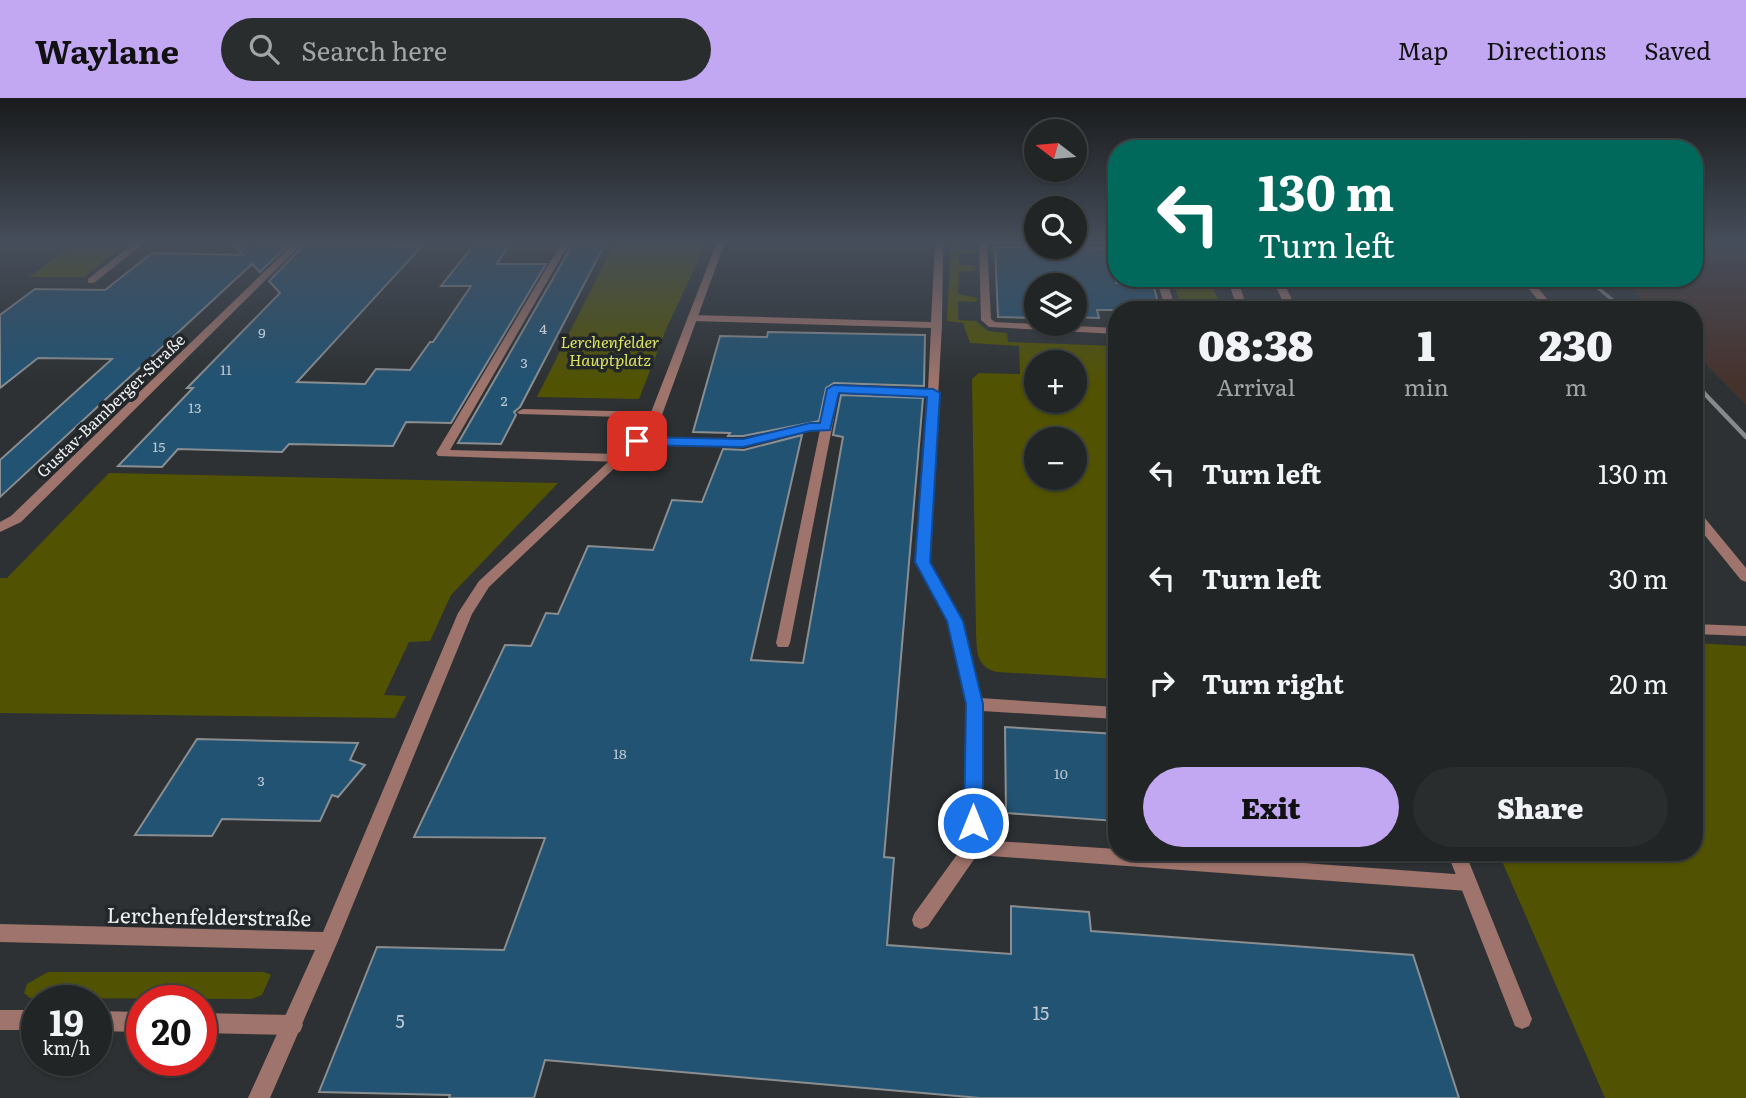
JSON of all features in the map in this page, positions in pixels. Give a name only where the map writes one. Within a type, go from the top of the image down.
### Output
[{"type":"street","name":"Gustav-Bamberger-Straße","points":[[0,528],[16,519],[252,289]]},
{"type":"street","points":[[539,289],[442,453],[620,458]]},
{"type":"street","points":[[329,941],[465,613],[484,584],[637,441],[656,415],[703,289]]},
{"type":"street","points":[[921,920],[973,847],[974,704],[955,621],[922,562],[938,289]]},
{"type":"street","points":[[985,289],[986,320],[993,325],[1108,331]]},
{"type":"street","points":[[691,318],[937,325]]},
{"type":"street","points":[[783,643],[834,389],[933,393]]},
{"type":"street","points":[[523,412],[656,415]]},
{"type":"street","points":[[637,441],[743,443],[810,427],[826,427]]},
{"type":"street","points":[[1703,525],[1746,577]]},
{"type":"street","points":[[1703,629],[1746,631]]},
{"type":"street","points":[[974,704],[1108,712]]},
{"type":"street","points":[[973,847],[1108,857]]},
{"type":"street","points":[[1166,861],[1468,883]]},
{"type":"street","points":[[1459,861],[1522,1019]]},
{"type":"street","name":"Lerchenfelderstraße","points":[[0,933],[329,941],[259,1098]]},
{"type":"street","points":[[0,1020],[21,1020]]},
{"type":"street","points":[[217,1023],[293,1025]]},
{"type":"shaded area","points":[[1631,289],[1746,289],[1746,405],[1703,361],[1703,301],[1643,301]]},
{"type":"green space","name":"Lerchenfelder Hauptplatz","points":[[592,289],[685,289],[639,399],[537,397]]},
{"type":"green space","points":[[949,289],[958,289],[958,294],[978,298],[976,302],[958,301],[958,320],[976,321],[988,331],[1007,333],[1008,342],[1108,346],[1108,679],[997,672],[990,670],[979,658],[976,633],[972,379],[979,373],[1020,374],[1019,346],[970,343],[963,323],[947,321]]},
{"type":"green space","points":[[1175,289],[1213,289],[1219,301],[1179,301]]},
{"type":"green space","points":[[109,473],[558,483],[451,595],[430,641],[409,642],[384,695],[406,696],[395,718],[0,713],[0,578],[7,578]]},
{"type":"green space","points":[[1703,644],[1746,646],[1746,1098],[1605,1098],[1502,861],[1703,861]]},
{"type":"green space","points":[[48,972],[264,972],[271,975],[262,995],[251,999],[217,999],[217,985],[126,985],[126,998],[112,998],[112,985],[27,984]]},
{"type":"building","points":[[35,289],[225,289],[0,497],[0,460],[112,359],[38,358],[0,388],[0,315]]},
{"type":"building","points":[[276,289],[383,289],[297,382],[365,384],[376,369],[410,370],[430,342],[433,342],[469,289],[531,289],[451,423],[406,422],[393,446],[289,444],[282,452],[178,449],[162,467],[118,466],[193,388],[187,388],[280,293]]},
{"type":"building","points":[[547,289],[582,289],[520,407],[514,412],[516,415],[501,444],[458,443]]},
{"type":"building","points":[[997,289],[1024,289],[1024,318],[998,317]]},
{"type":"building","points":[[1087,289],[1154,289],[1158,301],[1108,301],[1108,310],[1097,310],[1099,318],[1087,318]]},
{"type":"building","points":[[768,332],[925,335],[924,386],[834,383],[826,388],[819,421],[743,436],[693,432],[720,336],[767,337]]},
{"type":"building","points":[[841,395],[923,398],[884,857],[894,858],[887,945],[1011,954],[1011,906],[1089,912],[1091,931],[1413,955],[1459,1098],[980,1098],[545,1060],[534,1098],[449,1098],[450,1095],[319,1092],[377,947],[504,950],[545,838],[414,837],[505,645],[531,646],[546,613],[558,614],[588,546],[653,550],[672,500],[702,502],[723,449],[744,450],[802,435],[751,660],[803,663],[843,437],[833,435]]},
{"type":"building","points":[[1005,727],[1108,733],[1108,820],[1006,813]]},
{"type":"building","points":[[197,739],[358,743],[350,760],[365,765],[338,797],[332,795],[320,821],[222,819],[212,836],[135,835]]},
{"type":"railway","points":[[1599,289],[1614,301]]},
{"type":"railway","points":[[1703,392],[1746,437]]},
{"type":"route","points":[[637,441],[743,443],[810,427],[826,427],[834,389],[933,393],[922,562],[955,621],[974,704],[973,823]]}]
